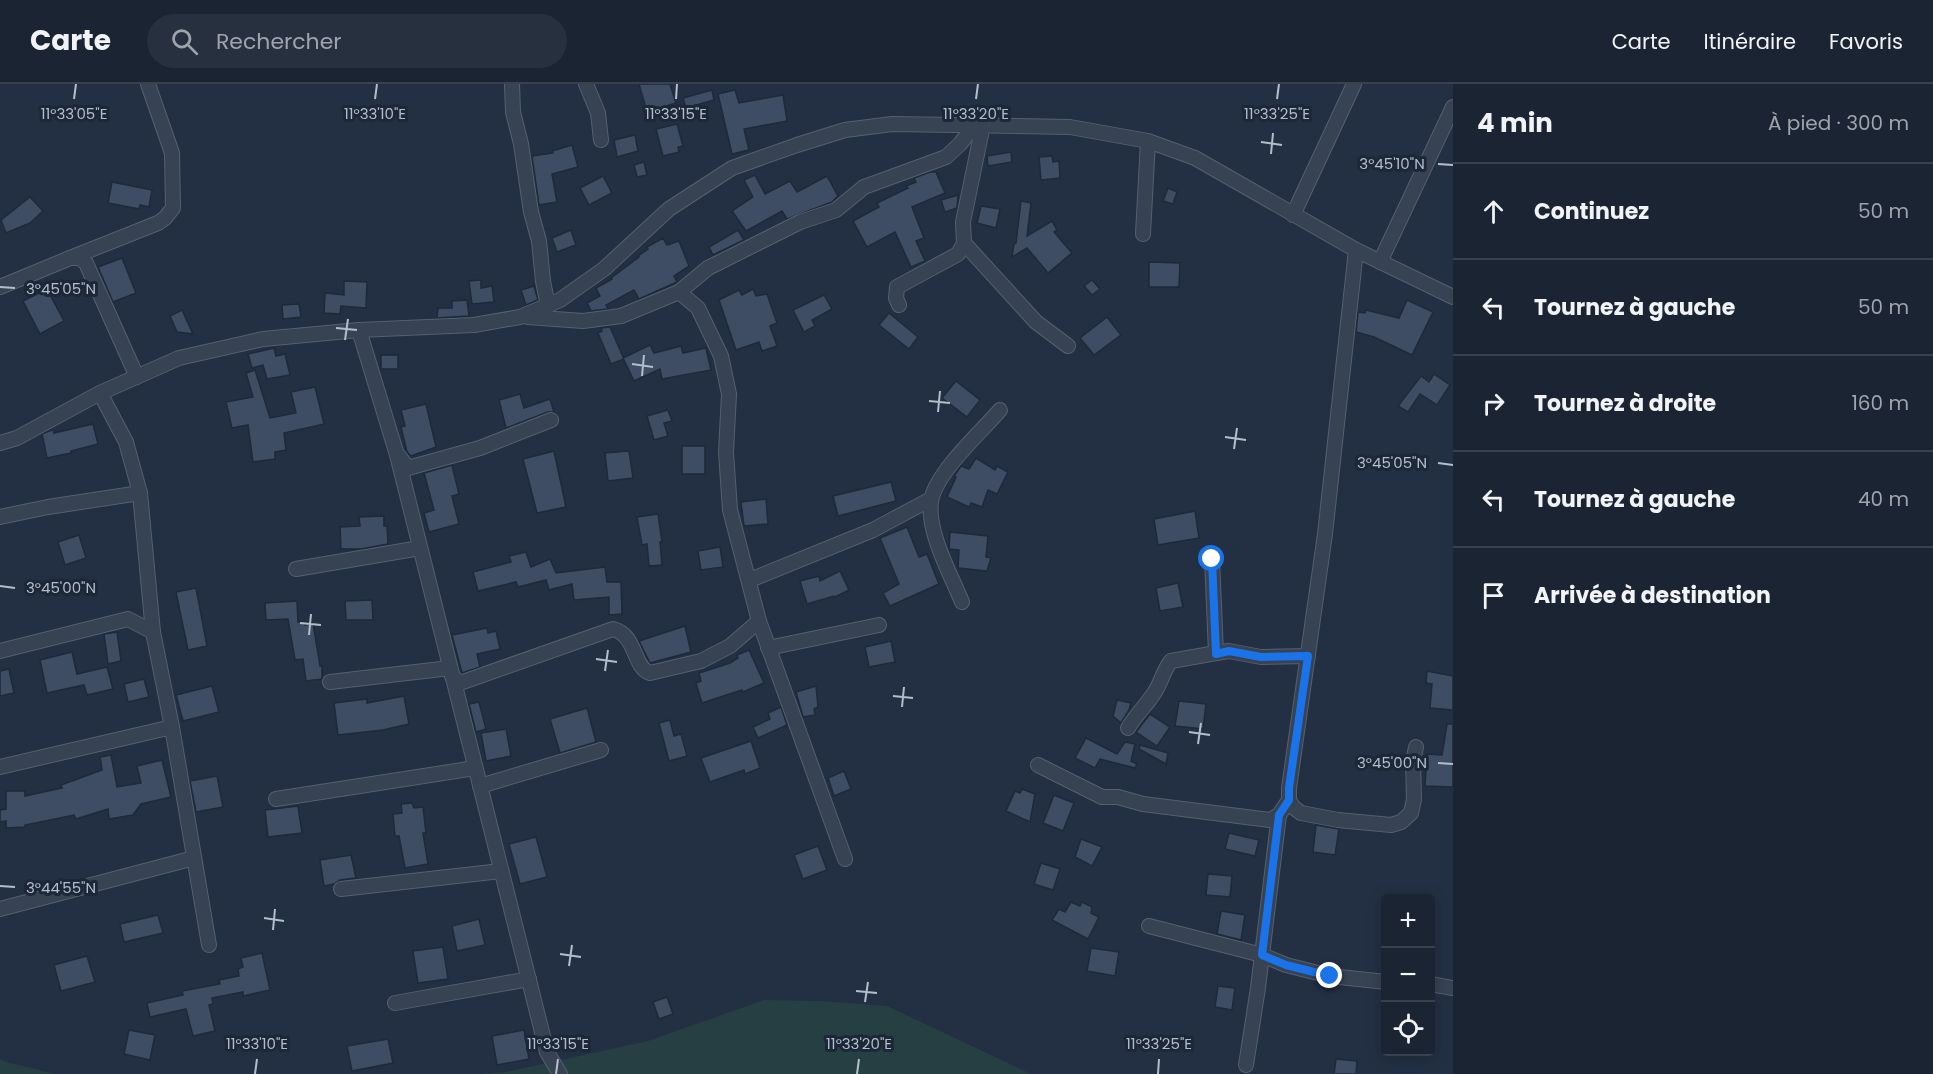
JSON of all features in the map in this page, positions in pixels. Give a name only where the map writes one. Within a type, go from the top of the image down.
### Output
[{"type":"street","points":[[0,287],[158,223],[173,208],[172,153],[148,84]]},
{"type":"street","points":[[512,84],[513,112],[521,144],[531,212],[539,241],[548,306]]},
{"type":"street","points":[[586,84],[598,113],[602,140]]},
{"type":"street","points":[[1293,215],[1354,84]]},
{"type":"street","points":[[1380,262],[1453,107]]},
{"type":"street","points":[[0,443],[16,438],[100,393],[179,358],[263,339],[359,330],[474,325],[520,316],[548,306],[604,269],[669,209],[732,168],[845,130],[892,124],[1070,128],[1148,141],[1195,158],[1356,250],[1453,297]]},
{"type":"street","points":[[899,305],[896,298],[897,287],[958,254],[964,243],[963,222],[979,125]]},
{"type":"street","points":[[520,316],[583,321],[621,316],[679,292],[708,268],[800,222],[836,210],[864,187],[946,157],[979,125]]},
{"type":"street","points":[[1143,234],[1148,141]]},
{"type":"street","points":[[964,243],[1036,322],[1068,346]]},
{"type":"street","points":[[1356,250],[1325,534],[1289,800],[1293,807],[1301,813],[1338,820],[1391,825],[1401,822],[1411,813],[1414,799],[1413,762],[1416,747]]},
{"type":"street","points":[[70,258],[80,258],[86,263],[137,376]]},
{"type":"street","points":[[679,292],[698,308],[721,356],[729,394],[726,452],[730,510],[759,621],[845,859]]},
{"type":"street","points":[[359,330],[397,455],[547,1052],[560,1074]]},
{"type":"street","points":[[100,393],[126,442],[140,493],[153,632],[172,726],[209,945]]},
{"type":"street","points":[[962,602],[938,544],[931,518],[931,499],[944,473],[1000,410]]},
{"type":"street","points":[[397,455],[408,468],[480,448],[551,420]]},
{"type":"street","points":[[0,517],[140,493]]},
{"type":"street","points":[[750,580],[873,530],[931,499]]},
{"type":"street","points":[[296,569],[420,548]]},
{"type":"street","points":[[1212,559],[1216,654]]},
{"type":"street","points":[[0,651],[128,619],[153,632]]},
{"type":"street","points":[[451,672],[460,683],[613,629],[623,633],[643,669],[650,673],[701,661],[730,646],[759,621]]},
{"type":"street","points":[[768,648],[879,625]]},
{"type":"street","points":[[1128,728],[1137,712],[1146,705],[1157,688],[1163,672],[1171,661],[1229,651],[1261,657],[1308,656]]},
{"type":"street","points":[[330,682],[451,672]]},
{"type":"street","points":[[0,767],[172,726]]},
{"type":"street","points":[[480,786],[601,750]]},
{"type":"street","points":[[1038,765],[1102,797],[1118,797],[1143,804],[1270,820],[1279,815]]},
{"type":"street","points":[[276,799],[475,768]]},
{"type":"street","points":[[1246,1065],[1279,815],[1289,800]]},
{"type":"street","points":[[0,909],[194,858]]},
{"type":"street","points":[[340,889],[501,872]]},
{"type":"street","points":[[1149,926],[1262,955],[1286,965],[1330,976],[1381,981]]},
{"type":"street","points":[[395,1003],[529,979]]},
{"type":"street","points":[[1435,985],[1453,988]]},
{"type":"green space","points":[[764,1000],[887,1006],[1031,1074],[481,1074],[506,1072],[648,1041]]},
{"type":"green space","points":[[0,1059],[6,1062],[54,1074],[0,1074]]},
{"type":"building","points":[[639,84],[670,84],[676,103],[647,112]]},
{"type":"building","points":[[712,90],[714,100],[686,108],[683,98]]},
{"type":"building","points":[[735,90],[739,103],[783,95],[787,121],[744,129],[749,150],[732,154],[718,94]]},
{"type":"building","points":[[677,124],[683,146],[678,147],[679,152],[663,156],[656,129]]},
{"type":"building","points":[[635,135],[638,151],[617,157],[614,140]]},
{"type":"building","points":[[572,145],[578,167],[552,174],[557,202],[539,205],[532,156],[553,153],[552,151]]},
{"type":"building","points":[[1011,152],[1012,162],[988,166],[987,156]]},
{"type":"building","points":[[1052,156],[1053,162],[1059,161],[1060,178],[1041,180],[1039,157]]},
{"type":"building","points":[[644,162],[647,175],[637,177],[634,165]]},
{"type":"building","points":[[936,172],[945,193],[912,207],[924,238],[916,241],[925,261],[911,267],[895,232],[867,247],[853,221],[879,207],[877,203],[908,188],[906,186],[916,182],[914,178]]},
{"type":"building","points":[[755,175],[765,194],[790,181],[797,192],[827,176],[838,196],[832,202],[787,219],[782,211],[746,231],[732,211],[753,197],[744,180]]},
{"type":"building","points":[[603,176],[612,193],[589,205],[580,188]]},
{"type":"building","points":[[112,182],[152,190],[149,207],[140,205],[139,209],[108,203]]},
{"type":"building","points":[[1168,188],[1177,192],[1173,204],[1163,201]]},
{"type":"building","points":[[958,195],[957,208],[945,212],[941,200]]},
{"type":"building","points":[[30,197],[43,211],[30,223],[6,233],[1,220]]},
{"type":"building","points":[[1021,201],[1031,203],[1027,236],[1052,221],[1057,230],[1054,232],[1072,253],[1048,273],[1027,248],[1012,257]]},
{"type":"building","points":[[981,206],[1000,209],[996,228],[977,223]]},
{"type":"building","points":[[571,230],[576,245],[557,252],[552,238]]},
{"type":"building","points":[[738,230],[744,240],[713,255],[709,247]]},
{"type":"building","points":[[663,238],[667,245],[679,241],[689,266],[674,276],[677,282],[639,299],[634,290],[606,305],[608,309],[591,311],[587,303],[600,296],[596,288],[612,279],[648,249],[647,247]]},
{"type":"building","points":[[122,258],[136,293],[113,302],[98,267]]},
{"type":"building","points":[[1149,262],[1180,263],[1179,287],[1149,287]]},
{"type":"building","points":[[481,280],[481,288],[492,286],[494,302],[472,304],[469,281]]},
{"type":"building","points":[[1092,280],[1100,289],[1092,295],[1084,286]]},
{"type":"building","points":[[344,281],[367,282],[366,308],[341,306],[340,314],[324,313],[325,293],[344,295]]},
{"type":"building","points":[[534,286],[538,300],[526,305],[521,290]]},
{"type":"building","points":[[47,289],[64,321],[40,334],[23,301]]},
{"type":"building","points":[[753,289],[756,296],[767,294],[777,323],[770,326],[777,346],[762,351],[759,342],[736,350],[719,300],[739,290],[742,295]]},
{"type":"building","points":[[824,295],[832,309],[812,320],[815,326],[804,332],[793,310]]},
{"type":"building","points":[[467,300],[469,316],[437,318],[438,308],[452,308],[452,301]]},
{"type":"building","points":[[1407,300],[1433,312],[1412,355],[1374,337],[1356,332],[1358,312],[1365,313],[1366,310],[1399,318]]},
{"type":"building","points":[[299,304],[301,317],[283,319],[282,305]]},
{"type":"building","points":[[182,310],[193,334],[177,332],[170,316]]},
{"type":"building","points":[[889,313],[918,337],[909,349],[879,325]]},
{"type":"building","points":[[1107,317],[1121,335],[1094,355],[1080,338]]},
{"type":"building","points":[[610,327],[624,359],[611,364],[598,333],[602,331],[601,328]]},
{"type":"building","points":[[650,345],[654,353],[681,346],[683,353],[706,348],[711,370],[662,379],[660,369],[634,381],[623,358]]},
{"type":"building","points":[[274,348],[276,356],[285,354],[290,375],[267,379],[263,365],[252,368],[248,354]]},
{"type":"building","points":[[381,355],[398,355],[398,369],[381,369]]},
{"type":"building","points":[[255,370],[270,418],[296,413],[291,392],[315,387],[324,424],[284,433],[286,450],[275,452],[275,459],[253,462],[248,425],[232,428],[226,402],[253,397],[246,373]]},
{"type":"building","points":[[1434,374],[1450,385],[1437,405],[1420,394],[1408,412],[1398,406],[1421,376],[1429,382]]},
{"type":"building","points":[[956,381],[980,400],[967,417],[942,398]]},
{"type":"building","points":[[520,394],[524,408],[550,399],[554,412],[548,412],[506,428],[499,400]]},
{"type":"building","points":[[426,404],[436,447],[411,456],[407,452],[401,427],[405,426],[401,410]]},
{"type":"building","points":[[668,410],[672,421],[664,423],[668,436],[654,440],[647,416]]},
{"type":"building","points":[[93,424],[98,444],[47,458],[42,434]]},
{"type":"building","points":[[682,446],[705,446],[705,474],[682,474]]},
{"type":"building","points":[[554,451],[566,507],[537,513],[523,459]]},
{"type":"building","points":[[629,451],[633,478],[608,481],[605,453]]},
{"type":"building","points":[[976,458],[995,470],[997,466],[1008,472],[997,494],[988,490],[982,507],[971,503],[969,507],[947,497],[956,477],[954,476],[961,466],[969,469]]},
{"type":"building","points":[[452,465],[459,494],[452,496],[459,524],[429,532],[424,513],[434,510],[424,473]]},
{"type":"building","points":[[891,482],[896,501],[838,516],[833,496]]},
{"type":"building","points":[[766,499],[768,524],[744,526],[741,502]]},
{"type":"building","points":[[1195,511],[1199,538],[1158,545],[1154,519]]},
{"type":"building","points":[[658,514],[662,565],[649,566],[647,544],[642,545],[637,517]]},
{"type":"building","points":[[384,516],[388,544],[361,549],[341,549],[340,527],[360,526],[359,517]]},
{"type":"building","points":[[907,527],[919,557],[927,554],[939,584],[890,606],[883,593],[899,584],[880,538]]},
{"type":"building","points":[[950,532],[988,536],[986,557],[991,558],[987,571],[958,568],[959,550],[949,549]]},
{"type":"building","points":[[79,535],[86,558],[65,565],[58,542]]},
{"type":"building","points":[[720,547],[723,567],[701,570],[698,551]]},
{"type":"building","points":[[526,552],[531,567],[550,559],[556,573],[605,567],[607,582],[621,582],[622,614],[609,615],[609,597],[574,600],[572,584],[549,590],[546,580],[518,587],[516,582],[478,591],[473,572],[511,562],[509,556]]},
{"type":"building","points":[[840,571],[849,590],[835,597],[807,604],[800,581],[819,576],[820,581]]},
{"type":"building","points":[[1178,583],[1183,607],[1160,611],[1156,588]]},
{"type":"building","points":[[196,588],[207,646],[188,650],[176,592]]},
{"type":"building","points":[[372,600],[373,620],[346,620],[345,601]]},
{"type":"building","points":[[297,601],[298,622],[304,621],[305,625],[313,623],[320,666],[322,666],[322,679],[306,681],[303,659],[295,660],[288,619],[266,620],[265,603]]},
{"type":"building","points":[[685,626],[691,652],[650,663],[639,641]]},
{"type":"building","points":[[487,628],[488,633],[496,631],[500,649],[477,654],[480,667],[462,673],[452,635]]},
{"type":"building","points":[[117,632],[121,661],[108,664],[104,634]]},
{"type":"building","points":[[891,641],[895,662],[869,667],[865,647]]},
{"type":"building","points":[[749,650],[764,683],[743,692],[742,690],[702,703],[696,683],[701,681],[699,673],[730,663],[738,658],[737,655]]},
{"type":"building","points":[[72,652],[77,674],[107,667],[113,689],[87,695],[84,685],[47,693],[40,660]]},
{"type":"building","points":[[9,669],[14,693],[0,696],[0,671]]},
{"type":"building","points":[[1427,671],[1453,676],[1453,710],[1430,708],[1432,684],[1426,683]]},
{"type":"building","points":[[144,679],[149,697],[128,702],[124,684]]},
{"type":"building","points":[[212,686],[219,712],[183,721],[176,695]]},
{"type":"building","points":[[816,686],[818,707],[814,709],[815,715],[803,717],[796,692]]},
{"type":"building","points":[[404,696],[409,724],[383,730],[338,735],[334,703],[367,699],[367,703]]},
{"type":"building","points":[[1117,700],[1131,703],[1121,723],[1113,716]]},
{"type":"building","points":[[1179,701],[1206,704],[1203,729],[1175,726]]},
{"type":"building","points":[[479,702],[486,729],[476,732],[469,704]]},
{"type":"building","points":[[781,707],[787,725],[758,738],[753,727],[770,719],[768,713]]},
{"type":"building","points":[[587,708],[596,742],[560,753],[550,719]]},
{"type":"building","points":[[1150,714],[1170,727],[1157,746],[1136,732]]},
{"type":"building","points":[[670,720],[674,736],[681,734],[687,756],[669,761],[659,723]]},
{"type":"building","points":[[1447,724],[1453,724],[1453,787],[1425,786],[1427,754],[1442,755]]},
{"type":"building","points":[[506,729],[511,756],[486,761],[481,733]]},
{"type":"building","points":[[1086,738],[1117,754],[1125,742],[1135,744],[1131,761],[1137,764],[1135,768],[1100,759],[1095,768],[1075,758]]},
{"type":"building","points":[[751,741],[760,768],[745,774],[744,770],[710,782],[701,758]]},
{"type":"building","points":[[1140,745],[1168,753],[1166,764],[1139,749]]},
{"type":"building","points":[[111,755],[117,787],[141,783],[137,766],[162,760],[171,797],[141,804],[133,815],[109,819],[108,809],[76,819],[74,815],[25,825],[25,827],[6,828],[6,821],[0,822],[0,810],[6,809],[6,791],[25,791],[25,796],[62,788],[61,785],[102,770],[100,757]]},
{"type":"building","points":[[844,771],[851,789],[834,796],[828,778]]},
{"type":"building","points":[[217,776],[223,807],[196,812],[190,781]]},
{"type":"building","points":[[1022,789],[1035,794],[1030,822],[1006,811],[1015,791],[1020,793]]},
{"type":"building","points":[[1054,795],[1074,803],[1063,831],[1043,823]]},
{"type":"building","points":[[412,803],[414,808],[423,807],[426,833],[423,833],[428,864],[405,868],[399,836],[395,836],[393,814],[402,813],[401,804]]},
{"type":"building","points":[[298,806],[302,833],[268,837],[265,810]]},
{"type":"building","points":[[1316,825],[1339,829],[1335,855],[1313,852]]},
{"type":"building","points":[[1229,833],[1259,840],[1255,856],[1225,849]]},
{"type":"building","points":[[536,837],[547,877],[520,884],[509,844]]},
{"type":"building","points":[[1081,839],[1102,847],[1092,866],[1075,857]]},
{"type":"building","points":[[818,846],[827,870],[803,879],[794,855]]},
{"type":"building","points":[[351,855],[356,878],[340,880],[324,886],[320,860]]},
{"type":"building","points":[[1041,863],[1060,869],[1053,890],[1034,884]]},
{"type":"building","points":[[1208,874],[1232,876],[1230,897],[1206,895]]},
{"type":"building","points":[[1071,902],[1080,906],[1082,902],[1092,907],[1091,913],[1099,917],[1088,939],[1052,920],[1059,909],[1065,912]]},
{"type":"building","points":[[1221,911],[1245,915],[1241,940],[1217,934]]},
{"type":"building","points":[[158,915],[163,933],[124,942],[120,924]]},
{"type":"building","points":[[479,919],[485,945],[457,951],[452,926]]},
{"type":"building","points":[[443,947],[448,979],[418,983],[413,951]]},
{"type":"building","points":[[1091,948],[1119,952],[1115,976],[1087,971]]},
{"type":"building","points":[[262,953],[270,990],[243,996],[243,992],[212,998],[213,1004],[209,1005],[215,1031],[193,1036],[186,1009],[150,1017],[147,1003],[183,995],[182,991],[220,984],[219,980],[239,976],[238,969],[243,967],[241,958]]},
{"type":"building","points":[[87,956],[95,982],[61,991],[54,965]]},
{"type":"building","points":[[1218,986],[1235,988],[1232,1010],[1215,1007]]},
{"type":"building","points":[[667,997],[673,1014],[659,1019],[653,1002]]},
{"type":"building","points":[[129,1030],[155,1035],[150,1060],[124,1054]]},
{"type":"building","points":[[524,1030],[529,1059],[497,1065],[492,1036]]},
{"type":"building","points":[[388,1039],[393,1063],[352,1071],[347,1046]]},
{"type":"building","points":[[1336,1059],[1357,1061],[1356,1074],[1334,1074]]},
{"type":"route","points":[[1212,559],[1216,654],[1229,651],[1261,657],[1308,656],[1289,800],[1279,815],[1262,955],[1286,965],[1330,976]]}]
